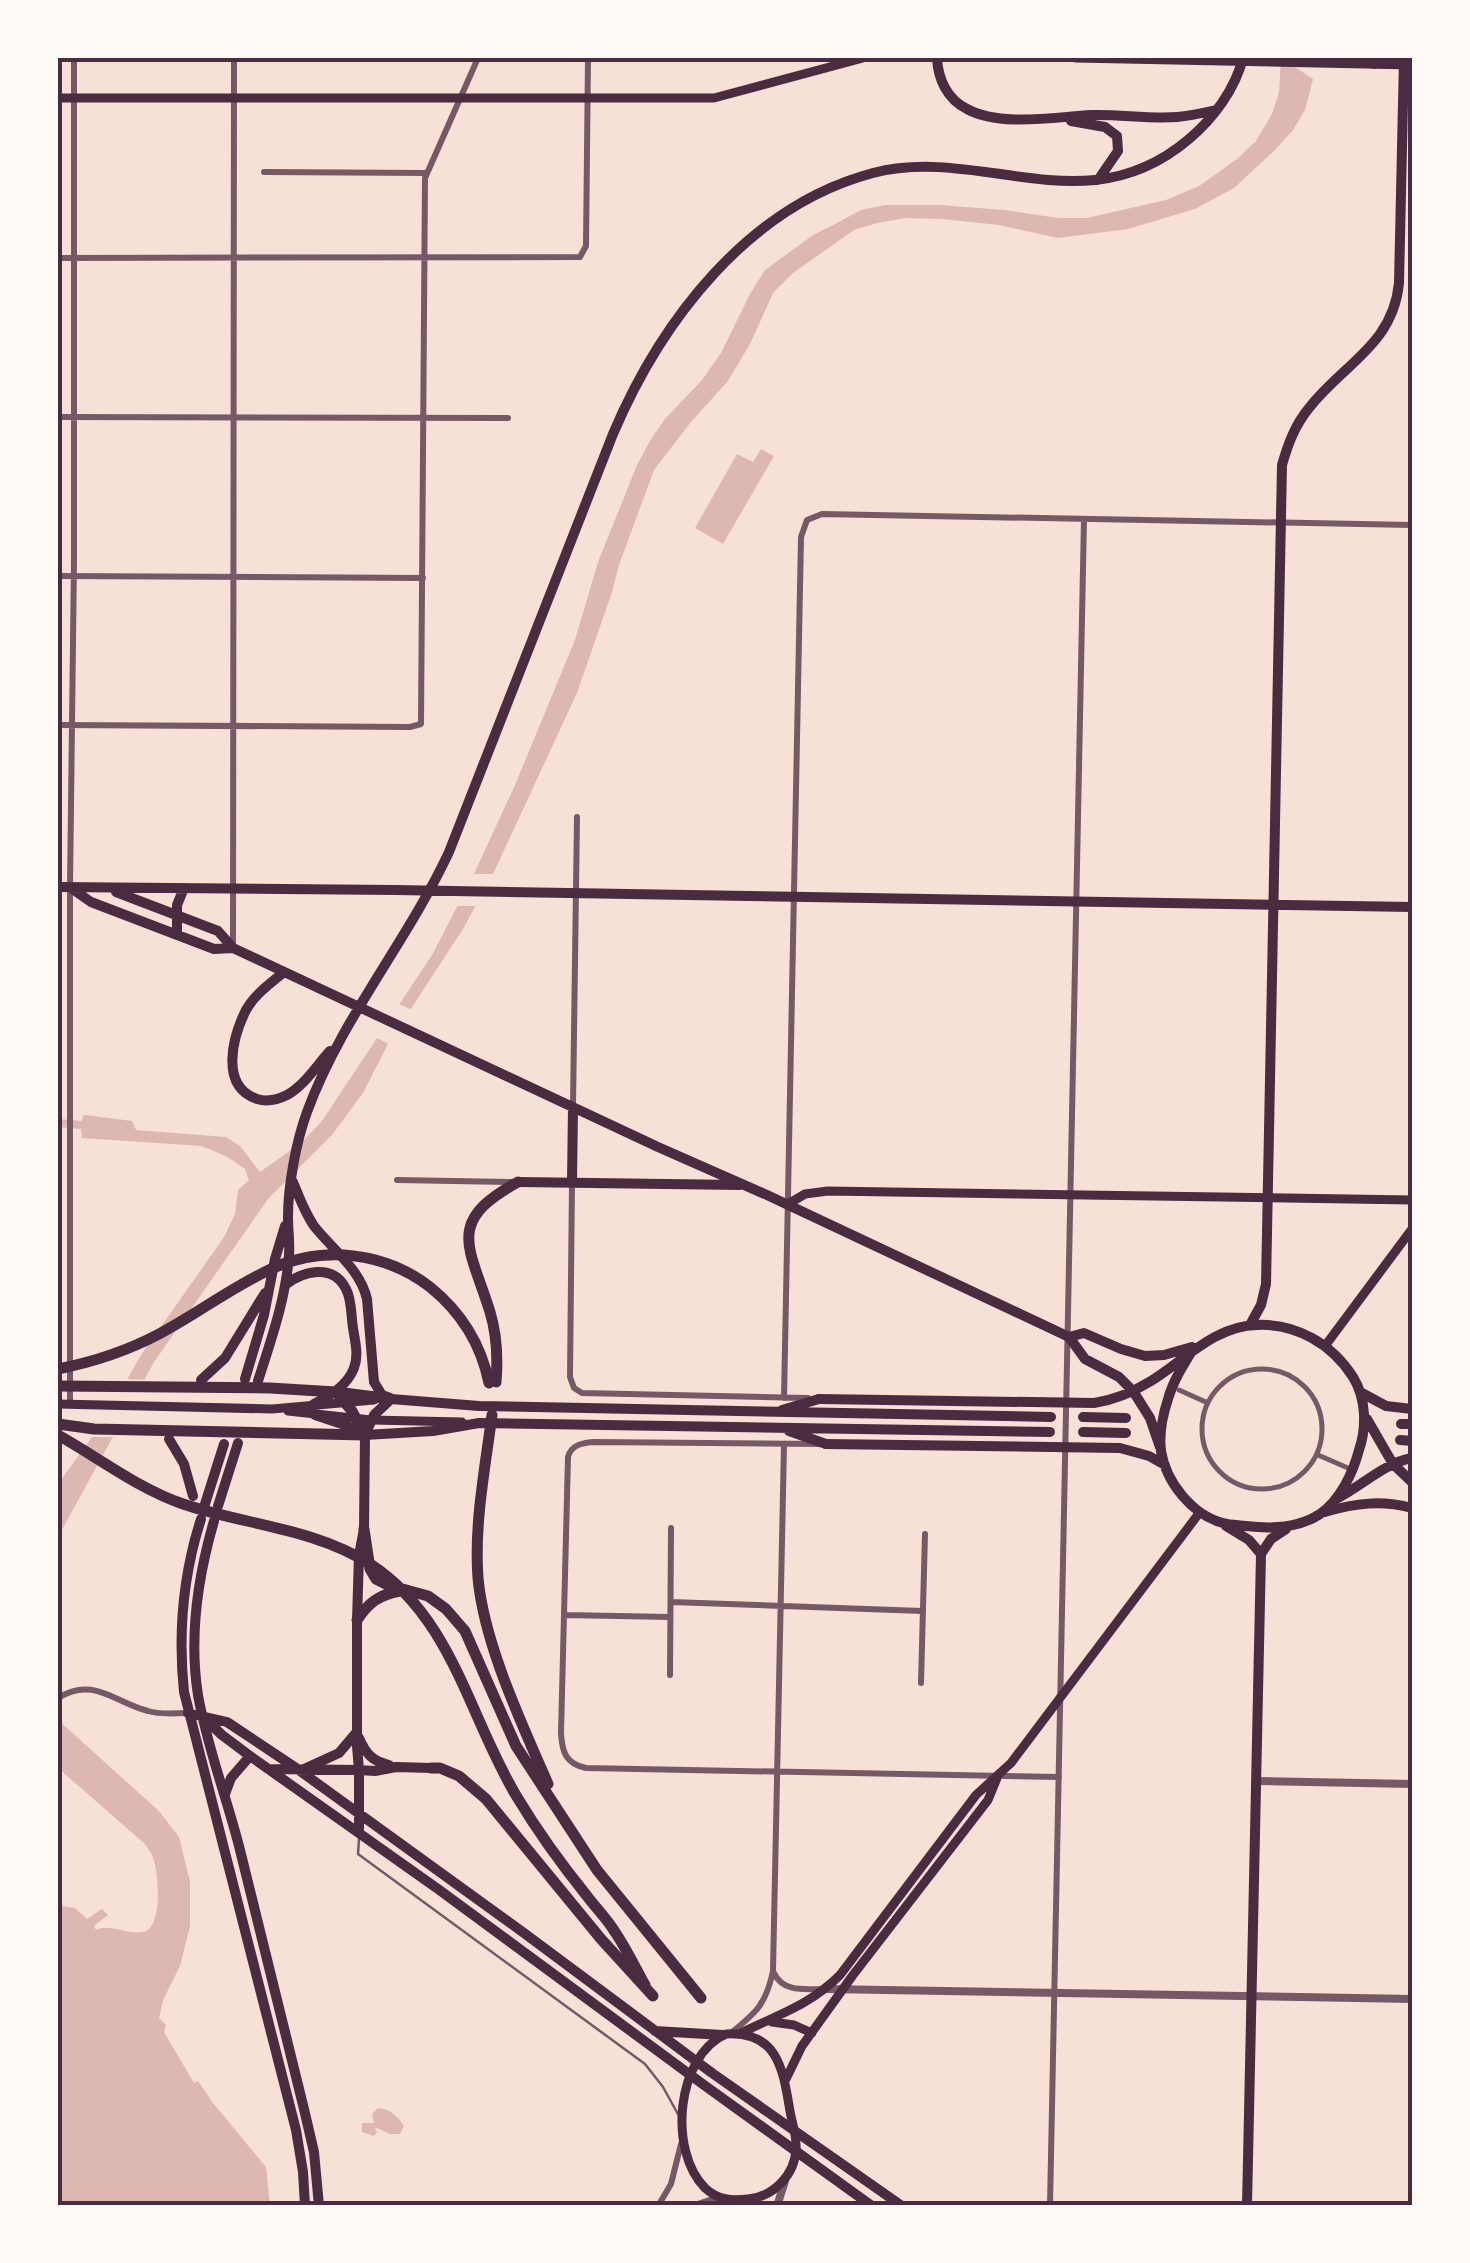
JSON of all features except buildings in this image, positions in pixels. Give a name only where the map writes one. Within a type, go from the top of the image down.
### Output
[{"type":"highway","points":[[58,1369],[144,1342],[276,1267],[302,1258],[330,1255],[365,1257],[390,1264],[434,1290],[468,1327],[493,1382],[498,1354],[494,1328],[471,1260],[468,1237],[480,1208],[518,1182]]},
{"type":"highway","points":[[58,1386],[270,1388],[392,1399]]},
{"type":"highway","points":[[58,1424],[94,1430],[365,1435],[336,1392]]},
{"type":"highway","points":[[492,1416],[478,1534],[480,1594],[500,1666],[562,1816]]},
{"type":"highway","points":[[58,1435],[178,1502],[316,1539],[356,1556],[390,1579],[427,1619],[449,1654],[515,1795],[615,1931],[653,1996]]},
{"type":"highway","points":[[364,1529],[372,1573],[382,1582],[437,1602],[466,1631],[516,1746],[614,1891],[700,1998]]},
{"type":"highway","points":[[357,1620],[372,1600],[410,1590]]},
{"type":"highway","points":[[431,1768],[459,1776],[486,1799],[601,1939],[645,1984]]},
{"type":"main road","points":[[58,98],[722,97],[864,58]]},
{"type":"main road","points":[[937,58],[942,82],[950,95],[960,106],[990,117],[1173,117],[1216,110]]},
{"type":"main road","points":[[1074,58],[1406,62],[1399,271],[1394,310],[1369,350],[1311,405],[1290,439],[1282,465],[1266,1284],[1250,1325]]},
{"type":"main road","points":[[245,1379],[288,1214],[300,1136],[312,1101],[340,1040],[417,915],[449,852],[622,411],[652,354],[704,284],[748,241],[781,216],[836,186],[874,173],[929,168],[1058,181],[1098,180],[1139,170],[1165,157],[1201,128],[1237,76],[1242,58]]},
{"type":"main road","points":[[1045,118],[1113,131],[1119,141],[1118,151],[1098,180]]},
{"type":"main road","points":[[64,887],[1412,907]]},
{"type":"main road","points":[[64,887],[91,902],[214,948],[233,948]]},
{"type":"main road","points":[[106,888],[218,931],[233,948],[1069,1338],[1085,1359],[1119,1377],[1133,1391],[1150,1418],[1165,1464],[1180,1493],[1195,1508],[1249,1540],[1261,1554]]},
{"type":"main road","points":[[177,934],[179,899],[184,888]]},
{"type":"main road","points":[[284,972],[258,994],[242,1018],[232,1055],[240,1087],[251,1096],[276,1100],[288,1094],[340,1040]]},
{"type":"main road","points":[[572,1182],[573,1107]]},
{"type":"main road","points":[[292,1181],[310,1220],[363,1286],[374,1382],[382,1395],[392,1399]]},
{"type":"main road","points":[[518,1182],[746,1186]]},
{"type":"main road","points":[[788,1204],[805,1194],[828,1191],[1412,1200]]},
{"type":"main road","points":[[258,1381],[290,1254],[288,1214]]},
{"type":"main road","points":[[1325,1346],[1412,1229]]},
{"type":"main road","points":[[284,1286],[299,1275],[319,1271],[332,1276],[346,1289],[354,1368],[336,1392],[315,1410]]},
{"type":"main road","points":[[201,1380],[225,1358],[271,1284]]},
{"type":"main road","points":[[1069,1338],[1084,1333],[1121,1349],[1155,1356],[1174,1353],[1250,1325],[1288,1328],[1325,1346],[1352,1375],[1360,1392],[1364,1432],[1347,1480],[1335,1500],[1320,1514]]},
{"type":"main road","points":[[773,1412],[819,1398],[1106,1401],[1152,1380],[1208,1340]]},
{"type":"main road","points":[[1160,1448],[1168,1398],[1192,1351]]},
{"type":"main road","points":[[1360,1392],[1386,1406],[1412,1410]]},
{"type":"main road","points":[[359,1833],[357,1620],[364,1529],[365,1435],[371,1420],[392,1399]]},
{"type":"main road","points":[[315,1410],[392,1399],[554,1408],[1051,1416]]},
{"type":"main road","points":[[58,1404],[315,1410],[433,1427]]},
{"type":"main road","points":[[315,1410],[365,1435],[479,1423],[1050,1432]]},
{"type":"main road","points":[[1364,1414],[1392,1464],[1412,1482]]},
{"type":"main road","points":[[1083,1417],[1126,1418]]},
{"type":"main road","points":[[779,1428],[826,1444],[1130,1449],[1165,1464]]},
{"type":"main road","points":[[1083,1432],[1126,1433]]},
{"type":"main road","points":[[169,1439],[180,1455],[193,1496]]},
{"type":"main road","points":[[205,1504],[224,1444]]},
{"type":"main road","points":[[218,1506],[238,1444]]},
{"type":"main road","points":[[1335,1500],[1392,1464],[1412,1458]]},
{"type":"main road","points":[[1246,2206],[1261,1554],[1271,1539],[1291,1526],[1356,1503],[1412,1508]]},
{"type":"main road","points":[[785,2082],[796,2056],[976,1795],[1011,1763],[1195,1508]]},
{"type":"main road","points":[[198,1518],[186,1584],[183,1682],[296,2130],[305,2206]]},
{"type":"main road","points":[[214,1522],[202,1572],[196,1628],[202,1716],[304,2109],[314,2152],[319,2206]]},
{"type":"main road","points":[[1221,1523],[1259,1528],[1291,1526]]},
{"type":"main road","points":[[188,1713],[227,1722],[300,1769],[696,2062],[902,2206]]},
{"type":"main road","points":[[202,1716],[222,1736],[872,2206]]},
{"type":"main road","points":[[300,1769],[334,1756],[357,1732]]},
{"type":"main road","points":[[357,1732],[369,1756],[396,1767]]},
{"type":"main road","points":[[224,1795],[250,1756]]},
{"type":"main road","points":[[268,1769],[431,1768]]},
{"type":"main road","points":[[654,2030],[731,2034],[757,2039],[770,2050],[780,2064],[785,2082],[796,2150],[786,2177],[774,2190],[758,2198],[725,2201],[709,2191],[695,2174],[682,2128],[690,2074],[709,2045],[731,2034],[769,2022],[826,1989],[917,1883]]},
{"type":"main road","points":[[769,2022],[798,2026],[812,2033]]},
{"type":"street","points":[[70,1404],[72,1109],[64,887],[74,576],[74,58]]},
{"type":"street","points":[[233,948],[234,58]]},
{"type":"street","points":[[58,725],[421,724],[426,173],[478,58]]},
{"type":"street","points":[[58,258],[576,258],[586,246],[588,58]]},
{"type":"street","points":[[264,172],[426,173]]},
{"type":"street","points":[[1399,271],[1412,271]]},
{"type":"street","points":[[58,417],[508,418]]},
{"type":"street","points":[[784,1398],[804,524],[822,514],[1412,525]]},
{"type":"street","points":[[1050,2206],[1084,519]]},
{"type":"street","points":[[58,576],[423,578]]},
{"type":"street","points":[[573,1107],[577,817]]},
{"type":"street","points":[[396,1180],[518,1182]]},
{"type":"street","points":[[572,1182],[570,1382],[574,1388],[582,1393],[819,1398]]},
{"type":"street","points":[[1254,1369],[1283,1372],[1304,1385],[1318,1405],[1323,1429],[1317,1454],[1303,1474],[1285,1484],[1264,1489],[1238,1484],[1214,1465],[1204,1445],[1202,1423],[1208,1403],[1219,1387],[1235,1375],[1254,1369]]},
{"type":"street","points":[[1179,1390],[1208,1403]]},
{"type":"street","points":[[826,1444],[593,1442],[572,1449],[568,1457],[561,1740],[565,1756],[572,1764],[586,1768],[1060,1778]]},
{"type":"street","points":[[731,2034],[762,2006],[773,1971],[784,1444]]},
{"type":"street","points":[[1317,1454],[1348,1468]]},
{"type":"street","points":[[670,1675],[671,1528]]},
{"type":"street","points":[[921,1683],[926,1534]]},
{"type":"street","points":[[670,1602],[922,1610]]},
{"type":"street","points":[[564,1615],[670,1617]]},
{"type":"street","points":[[58,1698],[71,1691],[90,1690],[154,1713],[188,1713]]},
{"type":"street","points":[[1256,1781],[1412,1784]]},
{"type":"street","points":[[773,1971],[785,1986],[796,1988],[1412,1999]]},
{"type":"street","points":[[658,2206],[672,2184],[682,2128]]},
{"type":"street","points":[[777,2206],[786,2177]]},
{"type":"street","points":[[692,2206],[725,2201]]},
{"type":"lane","points":[[359,1833],[358,1854],[645,2064],[663,2087],[682,2128]]},
{"type":"shaded area","points":[[1281,58],[1313,79],[1305,110],[1274,151],[1234,188],[1195,209],[1128,229],[1058,238],[999,225],[942,219],[906,218],[877,223],[854,230],[793,273],[773,293],[728,381],[654,470],[577,693],[493,874],[463,929],[388,1044],[363,1093],[332,1135],[268,1199],[154,1362],[58,1537],[58,1484],[108,1415],[139,1358],[224,1237],[235,1214],[238,1190],[249,1180],[245,1169],[201,1146],[82,1138],[81,1129],[58,1127],[58,1119],[82,1121],[86,1115],[132,1121],[136,1130],[226,1137],[240,1146],[260,1172],[301,1143],[322,1121],[432,955],[473,876],[575,640],[598,562],[637,465],[665,419],[721,353],[765,270],[813,235],[861,210],[885,205],[940,205],[1087,218],[1166,200],[1199,186],[1256,141],[1272,114],[1279,92]]},
{"type":"shaded area","points":[[761,449],[774,456],[723,544],[695,528],[737,454],[753,462]]},
{"type":"shaded area","points":[[58,1720],[159,1811],[179,1837],[190,1882],[190,1926],[180,1966],[163,2000],[159,2018],[194,2083],[198,2081],[266,2167],[270,2205],[58,2205],[58,1901],[62,1906],[75,1908],[87,1919],[102,1909],[108,1915],[94,1926],[96,1930],[143,1932],[154,1921],[158,1887],[152,1854],[145,1844],[58,1768]]},
{"type":"shaded area","points":[[378,2108],[399,2119],[404,2126],[400,2134],[377,2128],[374,2136],[362,2132],[362,2123],[374,2123],[372,2114]]},
{"type":"pier","points":[[469,874],[498,874],[481,906],[451,906]]},
{"type":"pier","points":[[394,1002],[415,1011],[393,1046],[373,1036]]},
{"type":"pier","points":[[122,1379],[151,1380],[119,1437],[86,1437],[104,1412]]}]
